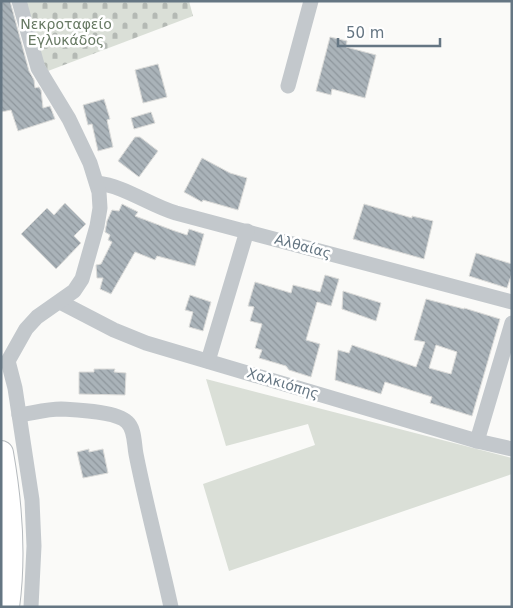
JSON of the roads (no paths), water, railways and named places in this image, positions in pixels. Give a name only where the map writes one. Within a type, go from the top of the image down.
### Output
[{"type":"main road","points":[[1,453],[10,530],[7,607]]},
{"type":"street","points":[[19,1],[38,68],[69,119],[86,153],[97,183],[100,198],[98,218],[82,279],[74,292],[38,317],[26,329],[4,363],[14,381],[30,478],[34,517],[31,607]]},
{"type":"street","points":[[288,86],[311,1]]},
{"type":"street","name":"Αλθαίας","points":[[97,183],[118,187],[162,209],[512,302]]},
{"type":"street","points":[[208,361],[247,231]]},
{"type":"street","name":"Χαλκιόπης","points":[[60,302],[136,339],[477,441],[512,449]]},
{"type":"street","points":[[477,441],[512,323]]},
{"type":"street","points":[[19,415],[60,409],[114,416],[123,419],[129,424],[133,431],[147,504],[171,607]]},
{"type":"park label","name":"Νεκροταφείο Εγλυκάδος","points":[[66,32]]}]
